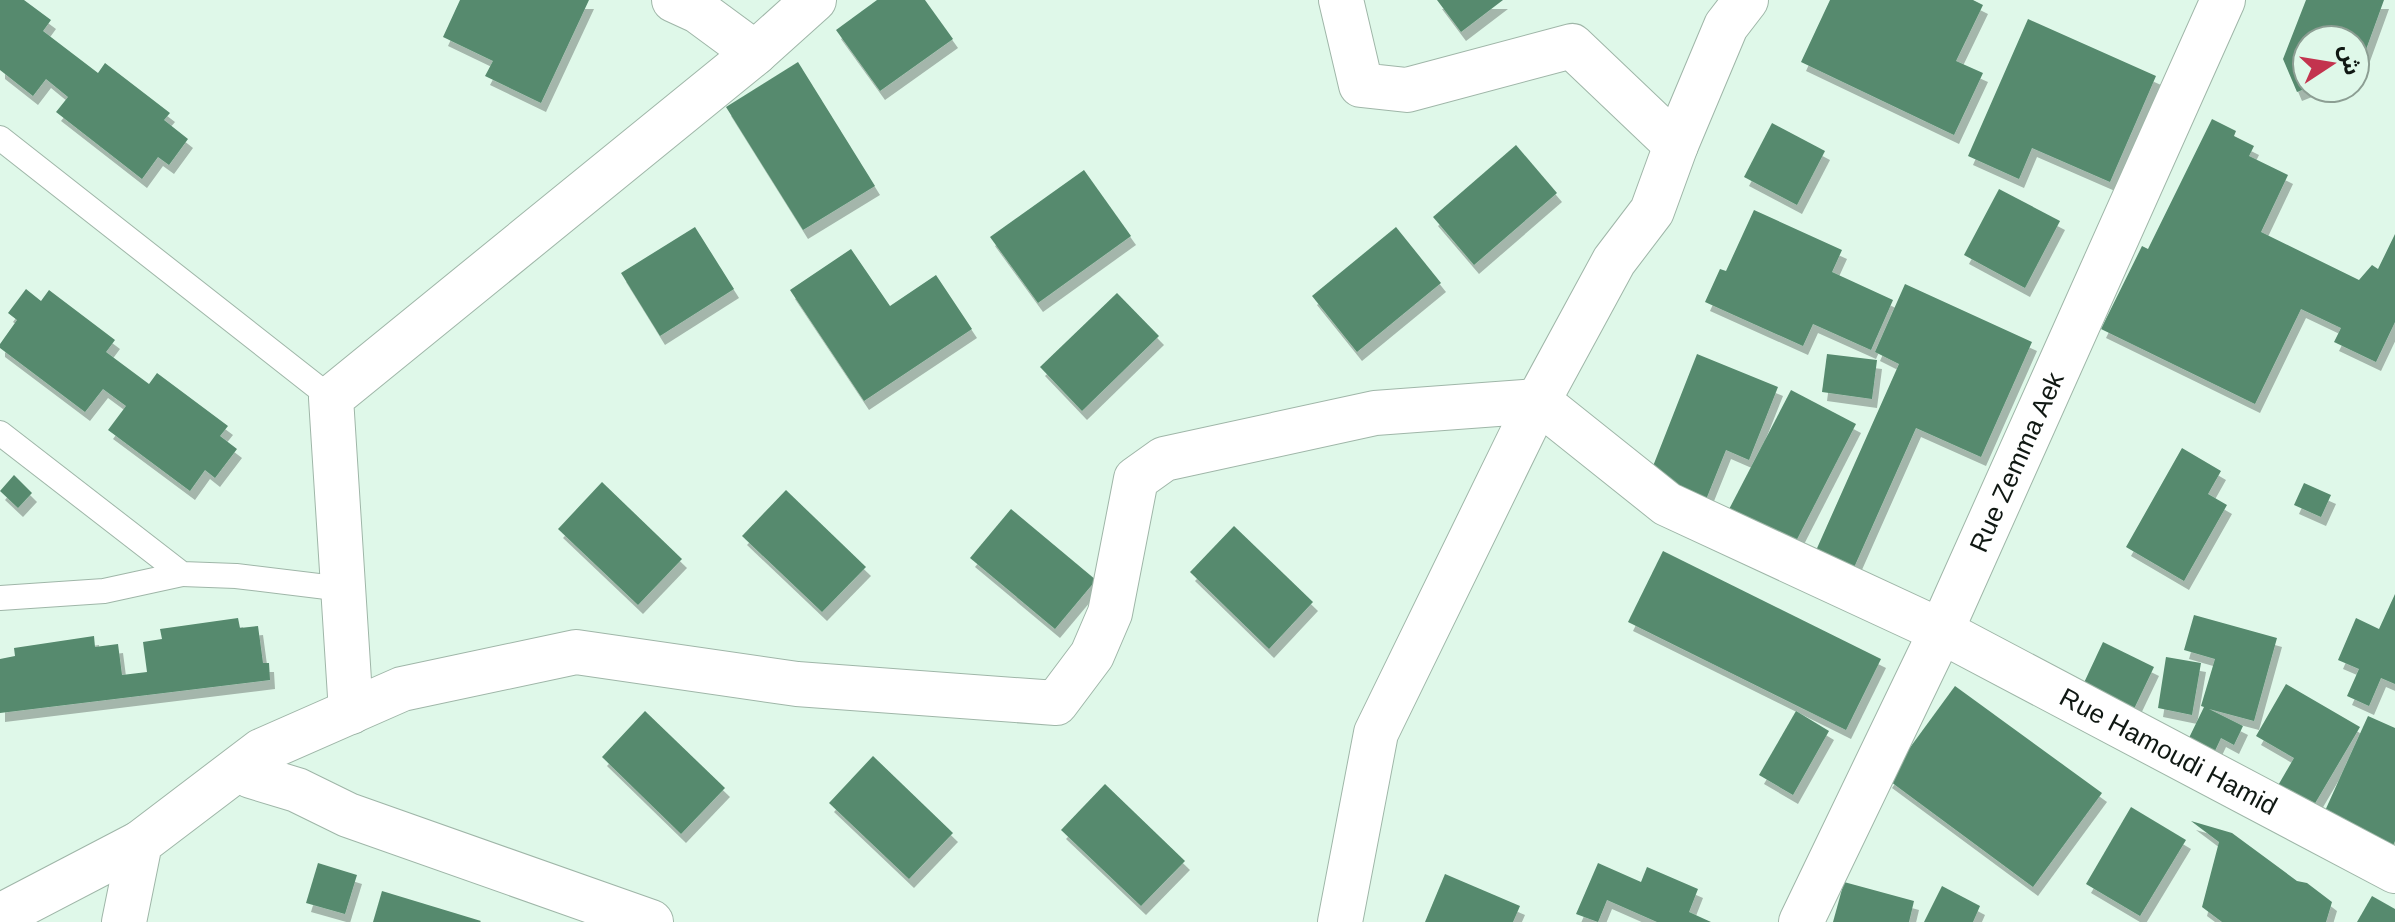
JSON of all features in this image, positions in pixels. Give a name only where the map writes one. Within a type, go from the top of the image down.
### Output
[{"type":"street","points":[[674,0],[698,11],[755,53]]},
{"type":"street","points":[[351,712],[331,398],[755,53],[814,0]]},
{"type":"street","points":[[1341,0],[1361,85],[1407,90],[1572,46],[1676,145]]},
{"type":"street","points":[[1340,922],[1376,733],[1538,401],[1614,261],[1652,211],[1726,26],[1746,0]]},
{"type":"street","name":"Rue Zemma Aek","points":[[1801,922],[1941,631],[2223,0]]},
{"type":"street","points":[[0,916],[140,843],[261,751],[402,689],[576,652],[797,684],[1056,703],[1092,655],[1110,613],[1136,479],[1164,459],[1375,413],[1538,401]]},
{"type":"street","name":"Rue Hamoudi Hamid","points":[[1538,401],[1667,504],[1941,631],[2395,871]]},
{"type":"street","points":[[240,768],[251,776],[297,790],[348,815],[651,922]]},
{"type":"street","points":[[124,922],[140,843]]},
{"type":"lane","points":[[0,138],[331,398]]},
{"type":"lane","points":[[0,433],[182,574]]},
{"type":"lane","points":[[0,598],[104,591],[182,574],[236,576],[343,589]]},
{"type":"building","points":[[0,0],[24,0],[51,20],[43,31],[98,73],[105,63],[170,113],[164,120],[188,139],[169,165],[158,157],[142,179],[56,112],[68,97],[46,79],[33,96],[0,70]]},
{"type":"building","points":[[460,0],[589,0],[541,103],[485,76],[493,61],[443,37]]},
{"type":"building","points":[[877,0],[925,0],[953,39],[880,91],[836,30]]},
{"type":"building","points":[[1437,0],[1503,0],[1461,32]]},
{"type":"building","points":[[1830,0],[1973,0],[1983,5],[1956,61],[1983,73],[1954,135],[1801,62]]},
{"type":"building","points":[[2306,0],[2384,0],[2371,36],[2371,24],[2297,24]]},
{"type":"building","points":[[2028,19],[2156,76],[2110,182],[2032,148],[2019,179],[1968,156]]},
{"type":"building","points":[[2291,38],[2291,78],[2283,59]]},
{"type":"building","points":[[798,62],[875,186],[803,230],[726,107]]},
{"type":"building","points":[[2212,119],[2236,131],[2234,136],[2254,146],[2249,156],[2288,175],[2261,232],[2359,280],[2372,265],[2378,269],[2395,234],[2395,322],[2376,362],[2334,342],[2341,328],[2301,309],[2255,404],[2101,329],[2142,246],[2148,249]]},
{"type":"building","points":[[1772,123],[1825,151],[1797,205],[1744,177]]},
{"type":"building","points":[[1516,145],[1557,193],[1474,265],[1433,217]]},
{"type":"building","points":[[1084,170],[1131,236],[1038,303],[990,237]]},
{"type":"building","points":[[1999,189],[2060,221],[2025,288],[1964,255]]},
{"type":"building","points":[[1754,210],[1842,250],[1832,272],[1893,300],[1871,350],[1813,324],[1803,346],[1705,302],[1720,269],[1726,271]]},
{"type":"building","points":[[695,227],[734,289],[660,336],[621,273]]},
{"type":"building","points":[[1396,227],[1441,283],[1357,352],[1312,296]]},
{"type":"building","points":[[851,249],[890,306],[936,275],[972,329],[864,401],[790,290]]},
{"type":"building","points":[[1905,284],[2032,342],[1981,457],[1916,428],[1852,572],[1814,555],[1899,364],[1875,352]]},
{"type":"building","points":[[26,289],[41,301],[49,290],[115,340],[106,352],[149,384],[157,373],[228,426],[220,436],[237,449],[215,478],[205,470],[190,491],[108,430],[126,406],[103,389],[85,412],[0,348],[17,320],[8,313]]},
{"type":"building","points":[[1117,293],[1159,336],[1082,411],[1040,367]]},
{"type":"building","points":[[1697,354],[1778,387],[1749,460],[1726,450],[1703,507],[1646,484]]},
{"type":"building","points":[[1827,354],[1877,360],[1872,399],[1822,392]]},
{"type":"building","points":[[1791,390],[1856,424],[1791,551],[1725,517]]},
{"type":"building","points":[[2182,448],[2221,471],[2208,494],[2227,505],[2184,581],[2126,547]]},
{"type":"building","points":[[14,475],[32,493],[18,508],[0,491]]},
{"type":"building","points":[[602,482],[682,559],[638,605],[558,529]]},
{"type":"building","points":[[2304,483],[2331,495],[2321,517],[2294,505]]},
{"type":"building","points":[[786,490],[866,567],[822,612],[742,536]]},
{"type":"building","points":[[1011,509],[1096,580],[1055,629],[970,558]]},
{"type":"building","points":[[1234,526],[1313,602],[1269,649],[1190,572]]},
{"type":"building","points":[[1663,551],[1881,659],[1846,730],[1628,622]]},
{"type":"building","points":[[2395,594],[2395,684],[2381,678],[2369,706],[2347,696],[2359,669],[2338,660],[2356,618],[2379,629]]},
{"type":"building","points":[[2194,615],[2277,638],[2254,721],[2209,709],[2243,726],[2234,745],[2221,738],[2213,755],[2187,742],[2204,707],[2201,706],[2215,659],[2184,650]]},
{"type":"building","points":[[238,618],[240,628],[258,626],[263,663],[269,663],[270,680],[0,713],[0,659],[15,656],[14,648],[94,636],[95,647],[118,644],[122,675],[147,672],[143,642],[162,639],[160,629]]},
{"type":"building","points":[[2103,642],[2154,667],[2133,711],[2082,687]]},
{"type":"building","points":[[2166,657],[2201,663],[2192,715],[2158,708]]},
{"type":"building","points":[[2286,684],[2360,727],[2304,822],[2269,801],[2294,758],[2256,736]]},
{"type":"building","points":[[1955,686],[2102,793],[2033,887],[1887,779]]},
{"type":"building","points":[[645,711],[725,788],[681,834],[602,757]]},
{"type":"building","points":[[1796,711],[1829,731],[1793,795],[1759,775]]},
{"type":"building","points":[[2368,716],[2395,728],[2395,841],[2388,857],[2319,824]]},
{"type":"building","points":[[873,756],[953,833],[909,879],[829,803]]},
{"type":"building","points":[[1105,784],[1185,861],[1141,906],[1061,830]]},
{"type":"building","points":[[2131,807],[2186,840],[2140,916],[2086,884]]},
{"type":"building","points":[[2191,821],[2232,833],[2297,881],[2307,883],[2332,902],[2326,922],[2222,922],[2202,907],[2219,842]]},
{"type":"building","points":[[318,863],[357,875],[345,914],[306,903]]},
{"type":"building","points":[[1598,863],[1641,882],[1647,867],[1698,889],[1689,912],[1711,922],[1657,922],[1607,900],[1598,922],[1576,914]]},
{"type":"building","points":[[1445,874],[1520,906],[1513,922],[1425,922]]},
{"type":"building","points":[[1844,882],[1914,901],[1909,922],[1833,922]]},
{"type":"building","points":[[1942,886],[1980,906],[1973,922],[1924,922]]},
{"type":"building","points":[[382,891],[481,921],[373,922]]},
{"type":"building","points":[[2372,896],[2395,909],[2395,922],[2357,922]]}]
